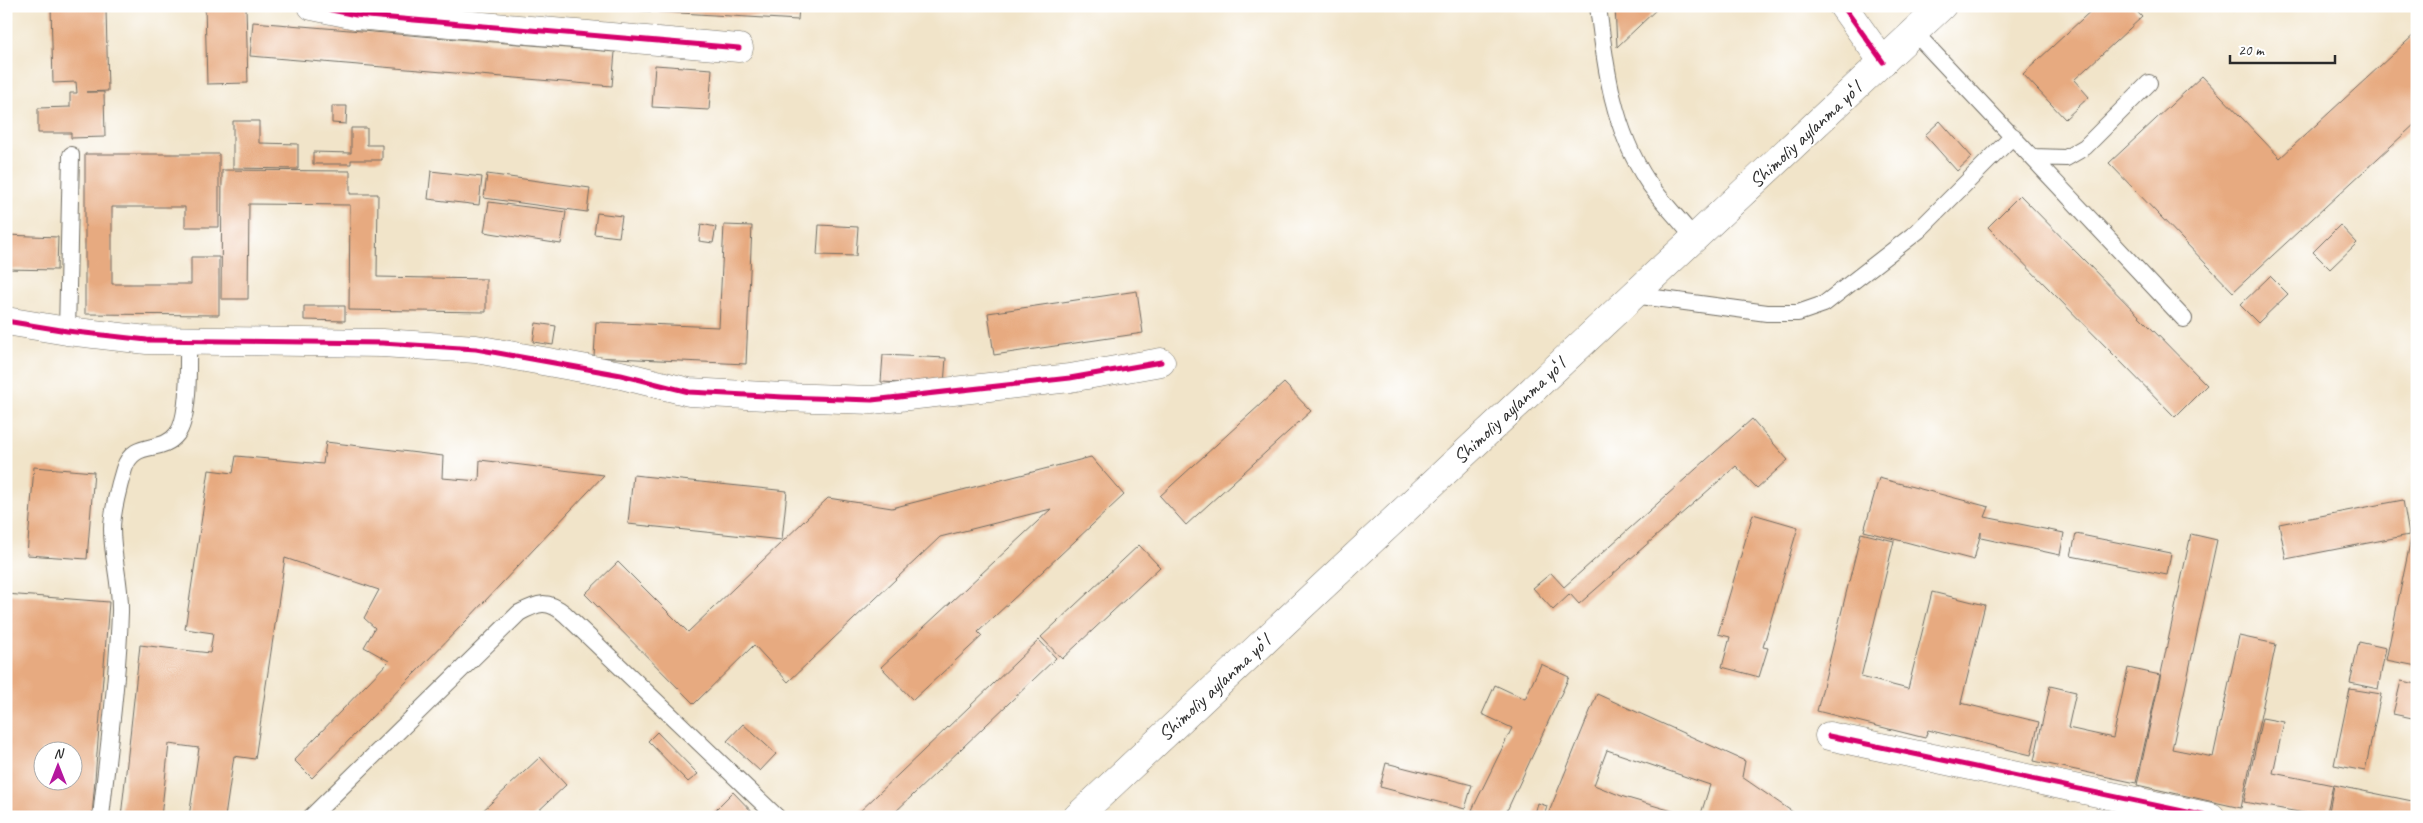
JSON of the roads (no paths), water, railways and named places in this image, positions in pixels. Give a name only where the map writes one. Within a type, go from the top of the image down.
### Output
[{"type":"street","points":[[312,6],[356,15],[739,48]]},
{"type":"street","points":[[1843,6],[1883,62]]},
{"type":"street","name":"Shimoliy aylanma yoʻl","points":[[1077,817],[1942,6]]},
{"type":"street","points":[[6,321],[67,331],[147,340],[382,343],[476,349],[621,375],[689,392],[872,400],[1070,378],[1162,362]]},
{"type":"street","points":[[1829,736],[2211,817]]},
{"type":"lane","points":[[1598,6],[1605,64],[1622,134],[1648,181],[1694,238]]},
{"type":"lane","points":[[1915,33],[2184,319]]},
{"type":"lane","points":[[2033,157],[2066,158],[2085,147],[2149,83]]},
{"type":"lane","points":[[1633,295],[1767,314],[1798,313],[1824,304],[1918,231],[2013,136]]},
{"type":"lane","points":[[67,331],[71,155]]},
{"type":"lane","points":[[101,817],[120,611],[112,528],[122,477],[130,455],[138,449],[167,442],[177,435],[183,424],[188,382],[188,340]]},
{"type":"lane","points":[[311,817],[519,613],[538,604],[555,605],[777,817]]}]
